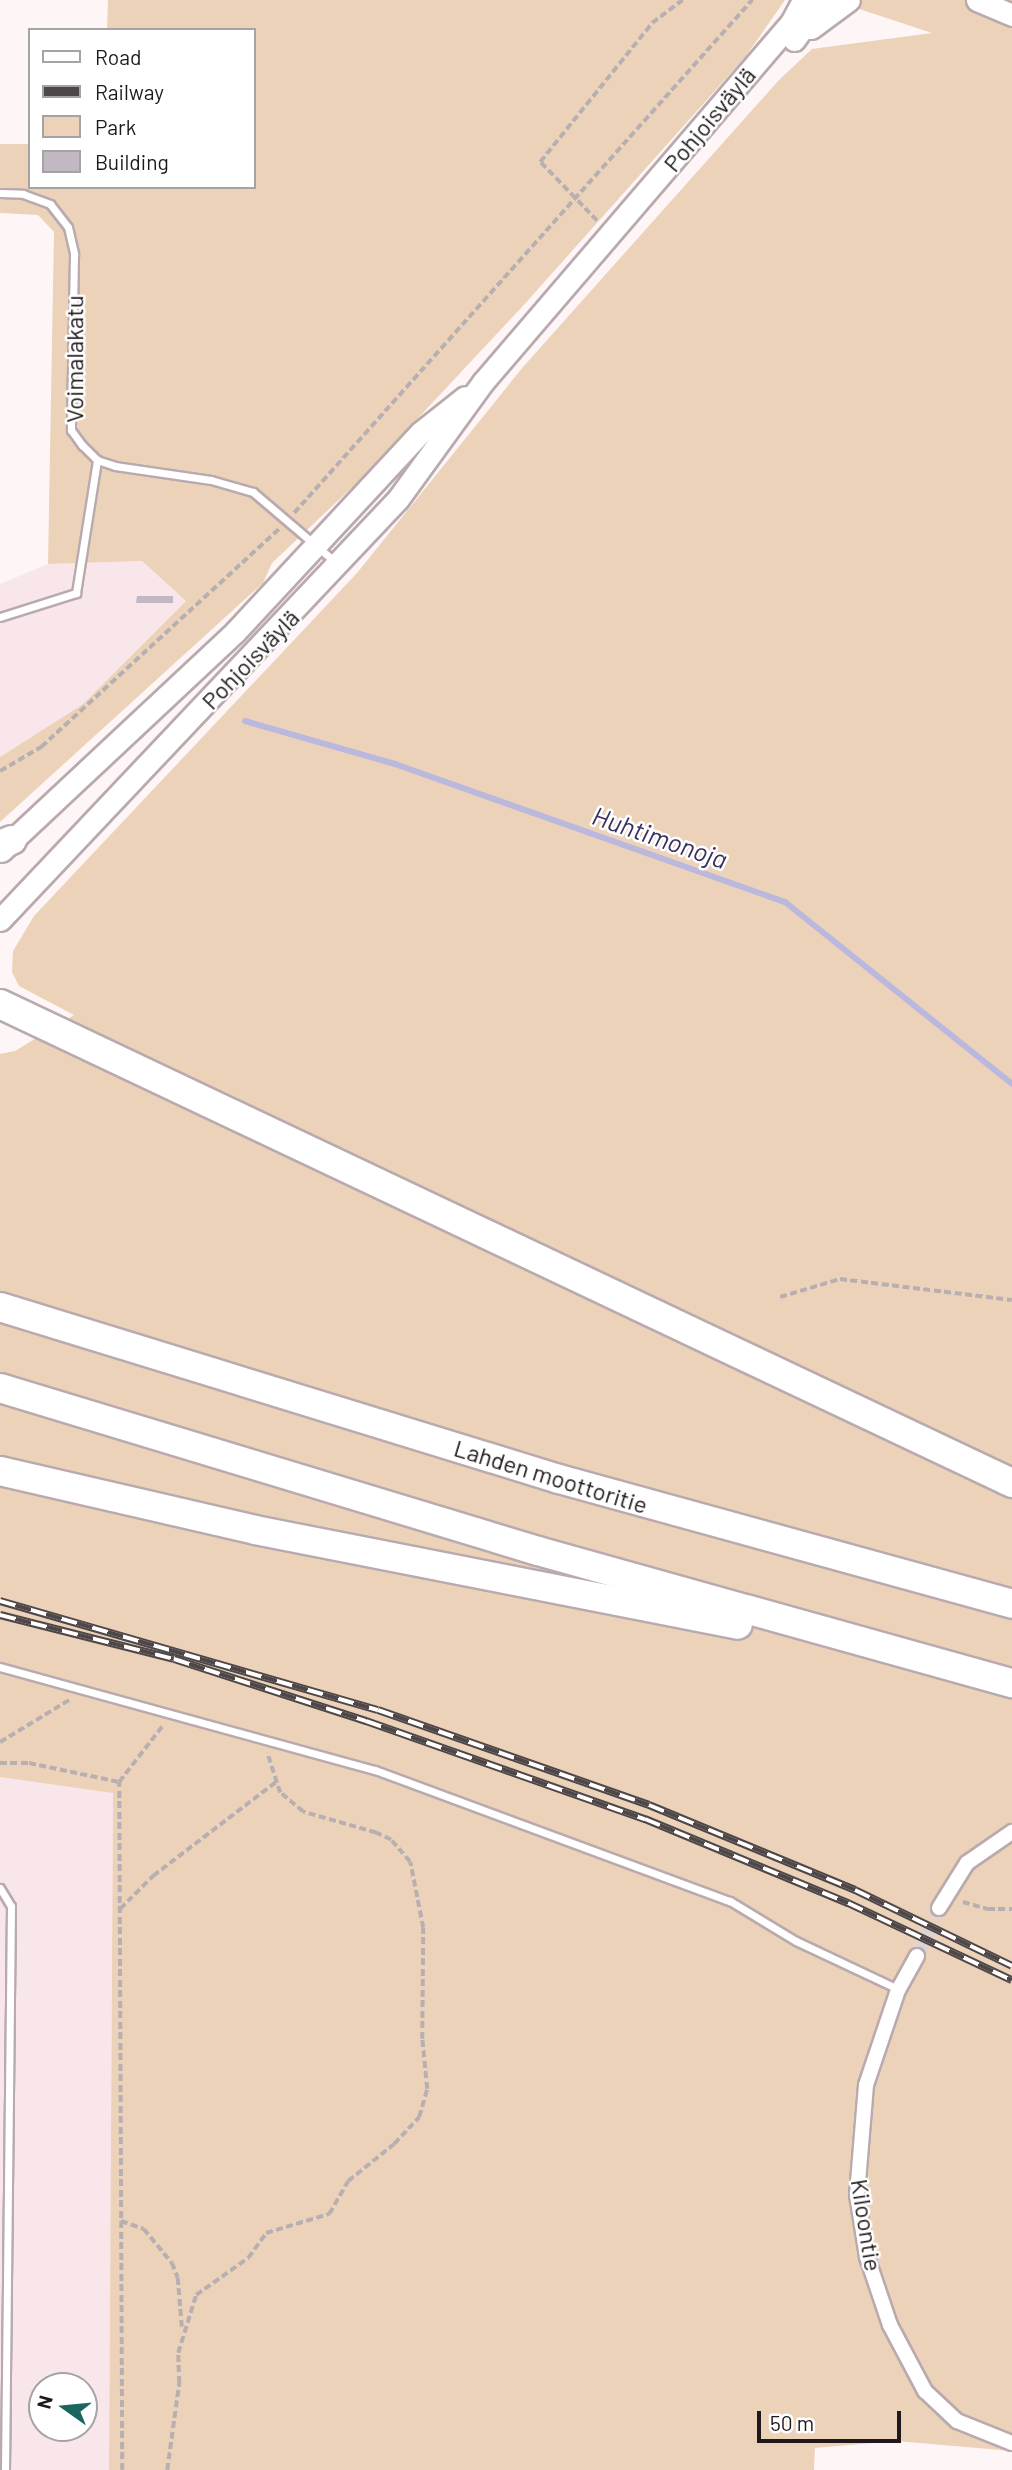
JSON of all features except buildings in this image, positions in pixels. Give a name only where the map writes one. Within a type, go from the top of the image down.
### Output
[{"type":"highway","points":[[0,987],[34,1008],[56,1031]]},
{"type":"highway","points":[[0,1004],[1012,1483]]},
{"type":"highway","name":"Lahden moottoritie","points":[[0,1307],[596,1490],[1012,1604]]},
{"type":"highway","points":[[0,1388],[538,1551],[1012,1683]]},
{"type":"highway","points":[[1,1472],[255,1530],[970,1672]]},
{"type":"main road","name":"Pohjoisväylä","points":[[0,920],[339,566],[440,445],[483,382],[612,236],[792,21],[803,0]]},
{"type":"main road","name":"Pohjoisväylä","points":[[612,236],[793,42],[823,0]]},
{"type":"main road","name":"Pohjoisväylä","points":[[793,42],[849,0]]},
{"type":"main road","points":[[977,0],[1012,15]]},
{"type":"main road","name":"Pohjoisväylä","points":[[4,846],[235,632],[421,432],[483,382]]},
{"type":"street","points":[[942,1902],[967,1863],[1012,1832]]},
{"type":"street","name":"Kiloontie","points":[[917,1956],[898,1990],[866,2085],[859,2139],[857,2195],[867,2257],[890,2325],[925,2391],[957,2421],[1012,2443]]},
{"type":"lane","name":"Voimalakatu","points":[[0,193],[23,194],[50,204],[68,227],[74,254],[71,430],[97,460]]},
{"type":"lane","points":[[0,617],[76,593],[97,460],[211,480],[253,492],[289,519],[339,566]]},
{"type":"lane","points":[[0,1667],[173,1712],[375,1770],[730,1901],[796,1941],[898,1990]]},
{"type":"lane","points":[[0,1888],[11,1906],[5,2470]]},
{"type":"path","points":[[612,236],[540,162],[652,23],[683,0]]},
{"type":"path","points":[[0,771],[41,747],[289,519],[752,0]]},
{"type":"path","points":[[780,1297],[840,1279],[1012,1300]]},
{"type":"path","points":[[0,1742],[89,1689]]},
{"type":"path","points":[[122,2470],[119,1782],[173,1712]]},
{"type":"path","points":[[182,2331],[196,2295],[248,2258],[267,2233],[329,2214],[348,2181],[394,2144],[419,2117],[427,2090],[422,2039],[423,1928],[410,1862],[391,1840],[376,1833],[303,1812],[280,1793],[263,1738]]},
{"type":"path","points":[[0,1763],[29,1763],[119,1782]]},
{"type":"path","points":[[120,1910],[153,1876],[276,1782]]},
{"type":"path","points":[[942,1902],[988,1909],[1012,1909]]},
{"type":"path","points":[[121,2221],[144,2230],[172,2263],[178,2278],[182,2331],[167,2470]]},
{"type":"shaded area","points":[[142,561],[186,601],[83,704],[0,757],[0,584],[48,564]]},
{"type":"shaded area","points":[[0,1777],[113,1792],[109,2470],[0,2470]]},
{"type":"green space","points":[[108,0],[785,0],[746,56],[522,307],[362,478],[272,563],[263,583],[0,822],[0,757],[83,704],[186,601],[142,561],[48,564],[54,232],[38,215],[0,213],[0,144],[28,144],[28,189],[256,189],[256,28],[107,28]]},
{"type":"green space","points":[[832,0],[1012,0],[1012,2451],[896,2441],[815,2448],[814,2470],[109,2470],[113,1793],[0,1777],[0,1054],[15,1051],[74,1015],[19,986],[12,972],[13,951],[34,916],[357,573],[523,367],[779,80],[812,49],[932,33]]},
{"type":"waterway","name":"Huhtimonoja","points":[[245,721],[395,764],[785,902],[1012,1084]]},
{"type":"tunnel","points":[[917,1956],[939,1908]]},
{"type":"railway","points":[[0,1601],[378,1710],[649,1805],[855,1890],[1012,1966]]},
{"type":"railway","points":[[0,1615],[174,1659],[366,1721],[645,1819],[848,1903],[1012,1980]]}]
